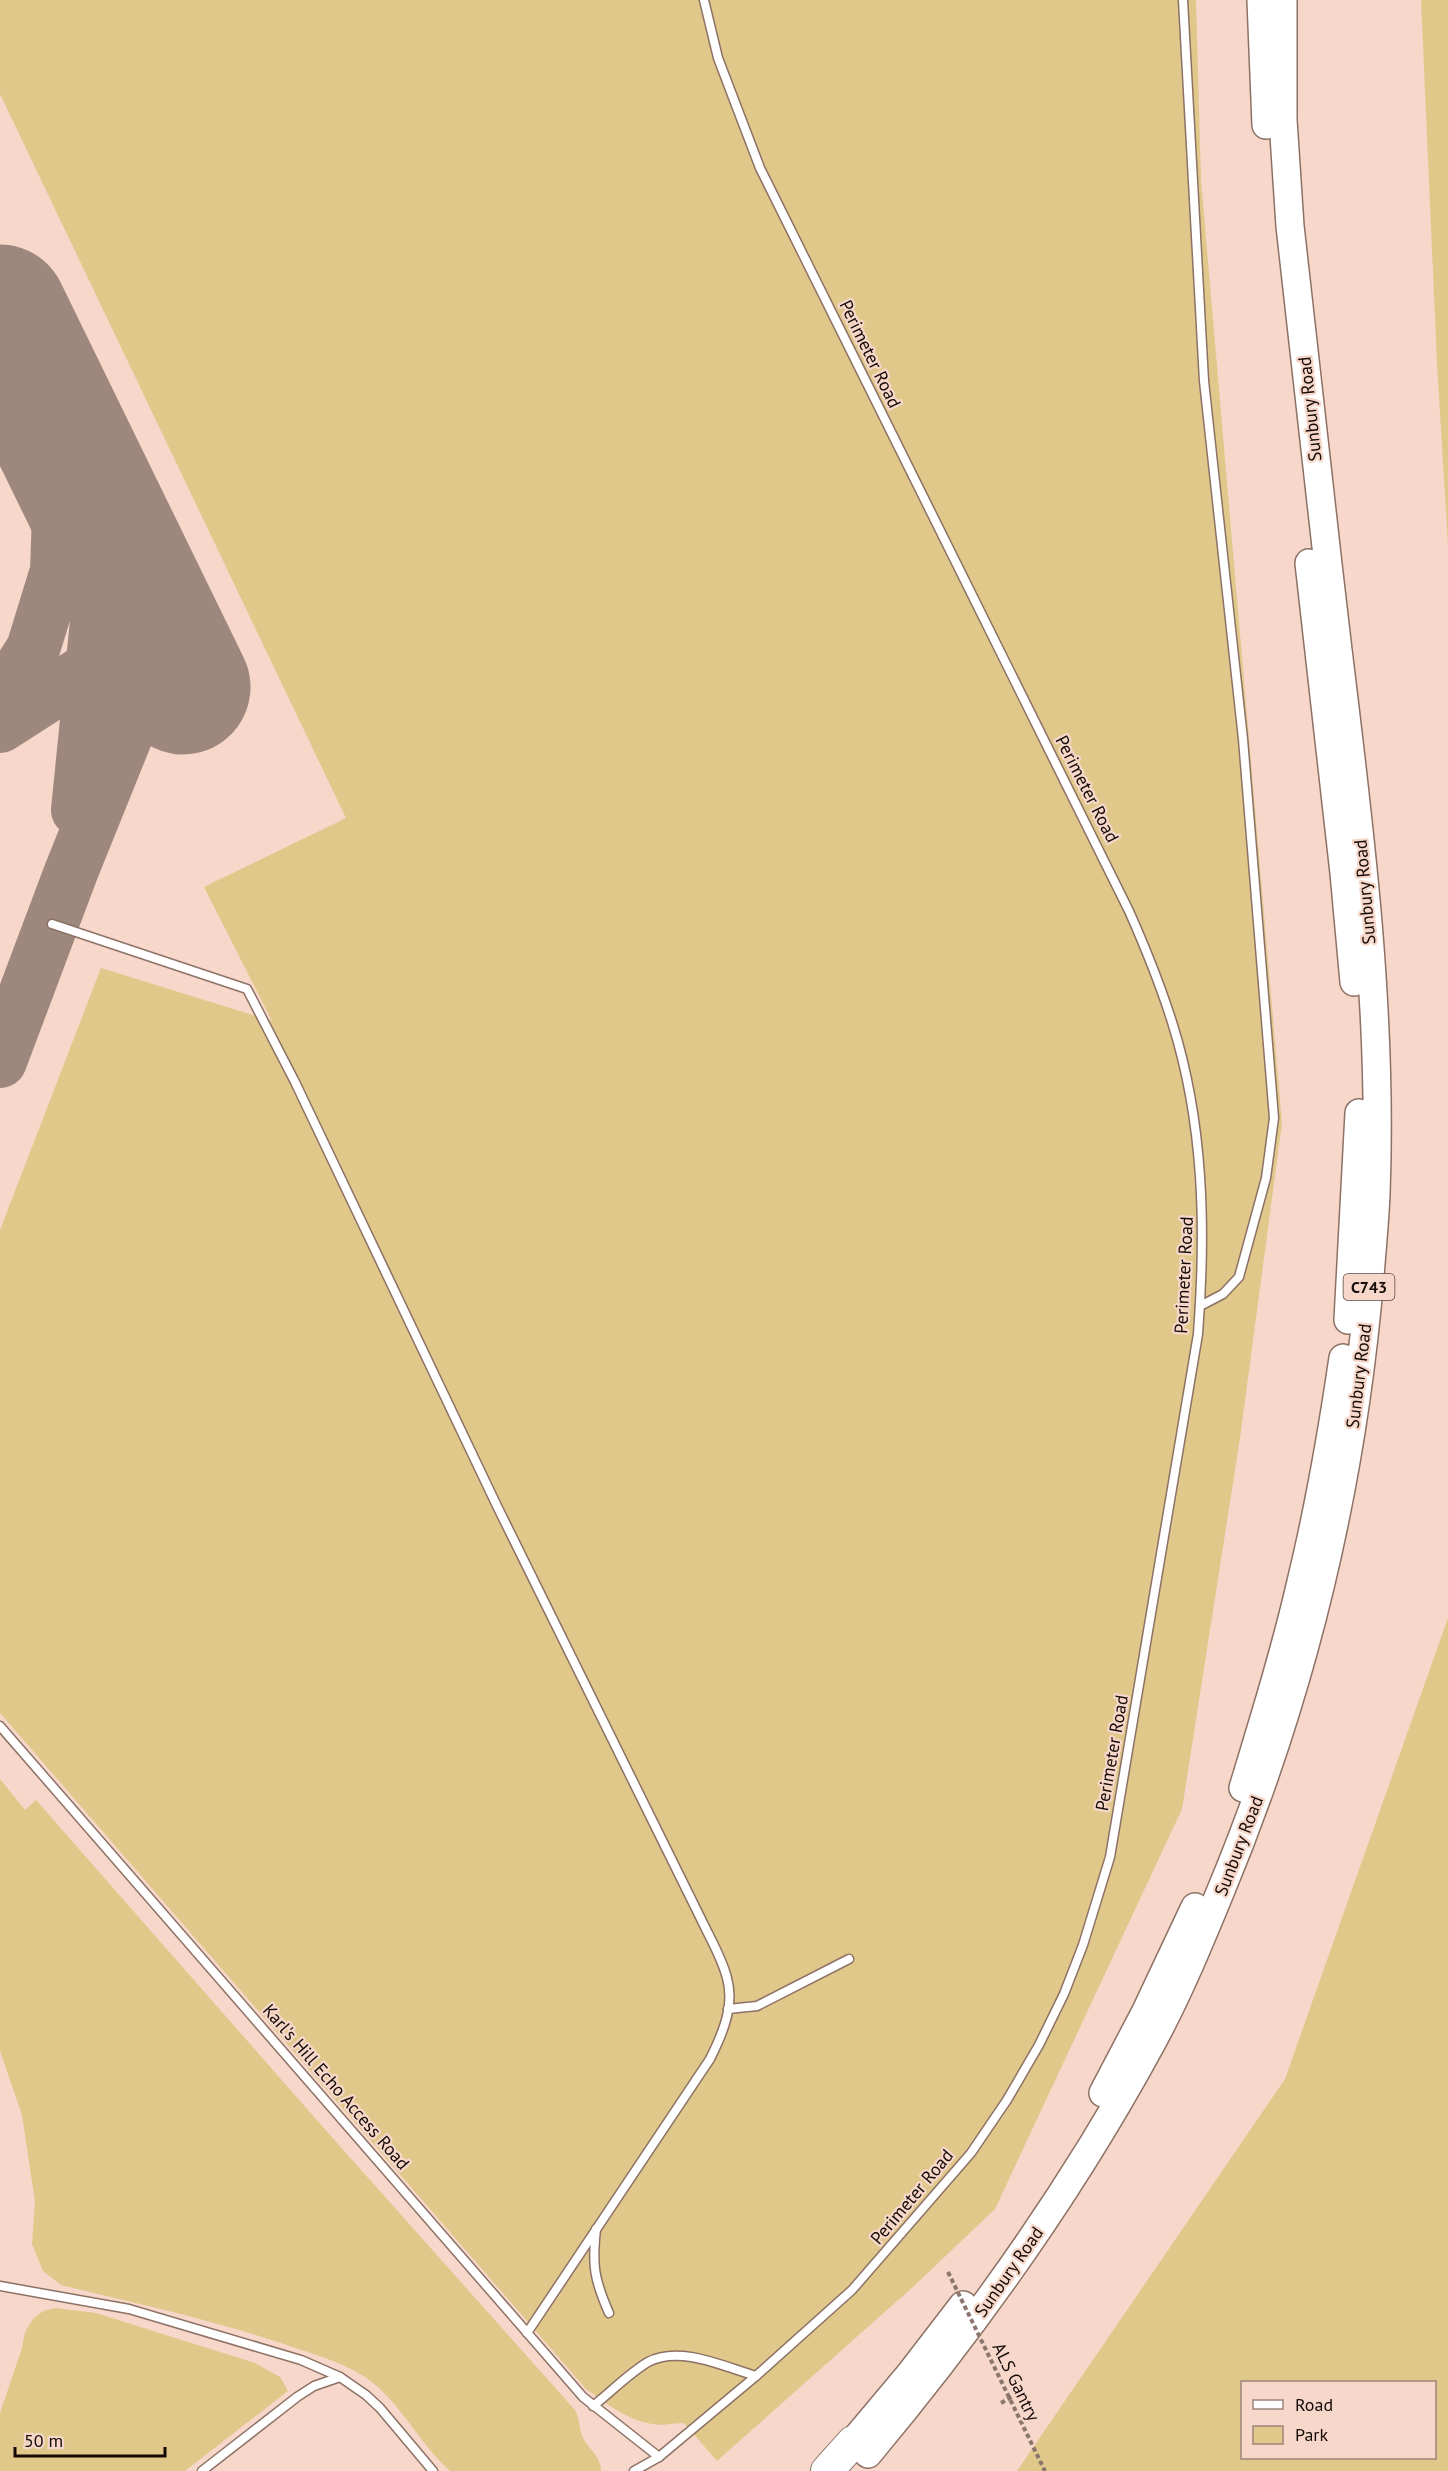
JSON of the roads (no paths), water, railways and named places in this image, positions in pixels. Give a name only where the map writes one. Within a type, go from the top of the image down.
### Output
[{"type":"highway","name":"C743","points":[[827,2471],[858,2456]]},
{"type":"main road","name":"Sunbury Road","points":[[858,2456],[910,2374],[983,2279],[1059,2167],[1096,2105],[1175,1952],[1210,1875],[1241,1793],[1278,1672],[1302,1581],[1331,1441],[1347,1337],[1353,1246],[1359,1106],[1358,1031],[1344,873],[1274,233],[1264,103],[1261,0]]},
{"type":"main road","name":"Sunbury Road","points":[[858,2456],[936,2372],[1027,2250],[1098,2136],[1152,2042],[1197,1950],[1246,1831],[1302,1660],[1331,1546],[1351,1440],[1365,1334],[1376,1196],[1377,1096],[1372,979],[1358,821],[1290,226],[1283,120],[1283,0]]},
{"type":"lane","name":"Perimeter Road","points":[[634,2471],[659,2457],[756,2376],[852,2290],[971,2153],[1007,2100],[1039,2045],[1064,1994],[1083,1945],[1110,1857],[1192,1373],[1204,1259],[1198,1145],[1188,1084],[1173,1023],[1154,970],[1129,911],[760,168],[718,58],[704,0]]},
{"type":"lane","points":[[1184,0],[1204,381],[1243,739],[1274,1118],[1266,1178],[1239,1277],[1223,1294],[1200,1306]]},
{"type":"lane","points":[[52,924],[247,989],[295,1082],[497,1506],[701,1918],[728,1979],[729,2009],[722,2034],[710,2059],[527,2332]]},
{"type":"lane","name":"Karl's Hill Echo Access Road","points":[[0,1725],[593,2406],[621,2425],[659,2457]]},
{"type":"lane","points":[[729,2009],[757,2006],[849,1959]]},
{"type":"lane","points":[[596,2228],[593,2260],[597,2285],[609,2313]]},
{"type":"lane","points":[[0,2286],[129,2309],[301,2360],[340,2377],[380,2408],[433,2471]]},
{"type":"lane","points":[[593,2406],[640,2368],[658,2358],[673,2356],[699,2359],[756,2376]]},
{"type":"lane","points":[[202,2471],[297,2397],[314,2386],[340,2377]]}]
